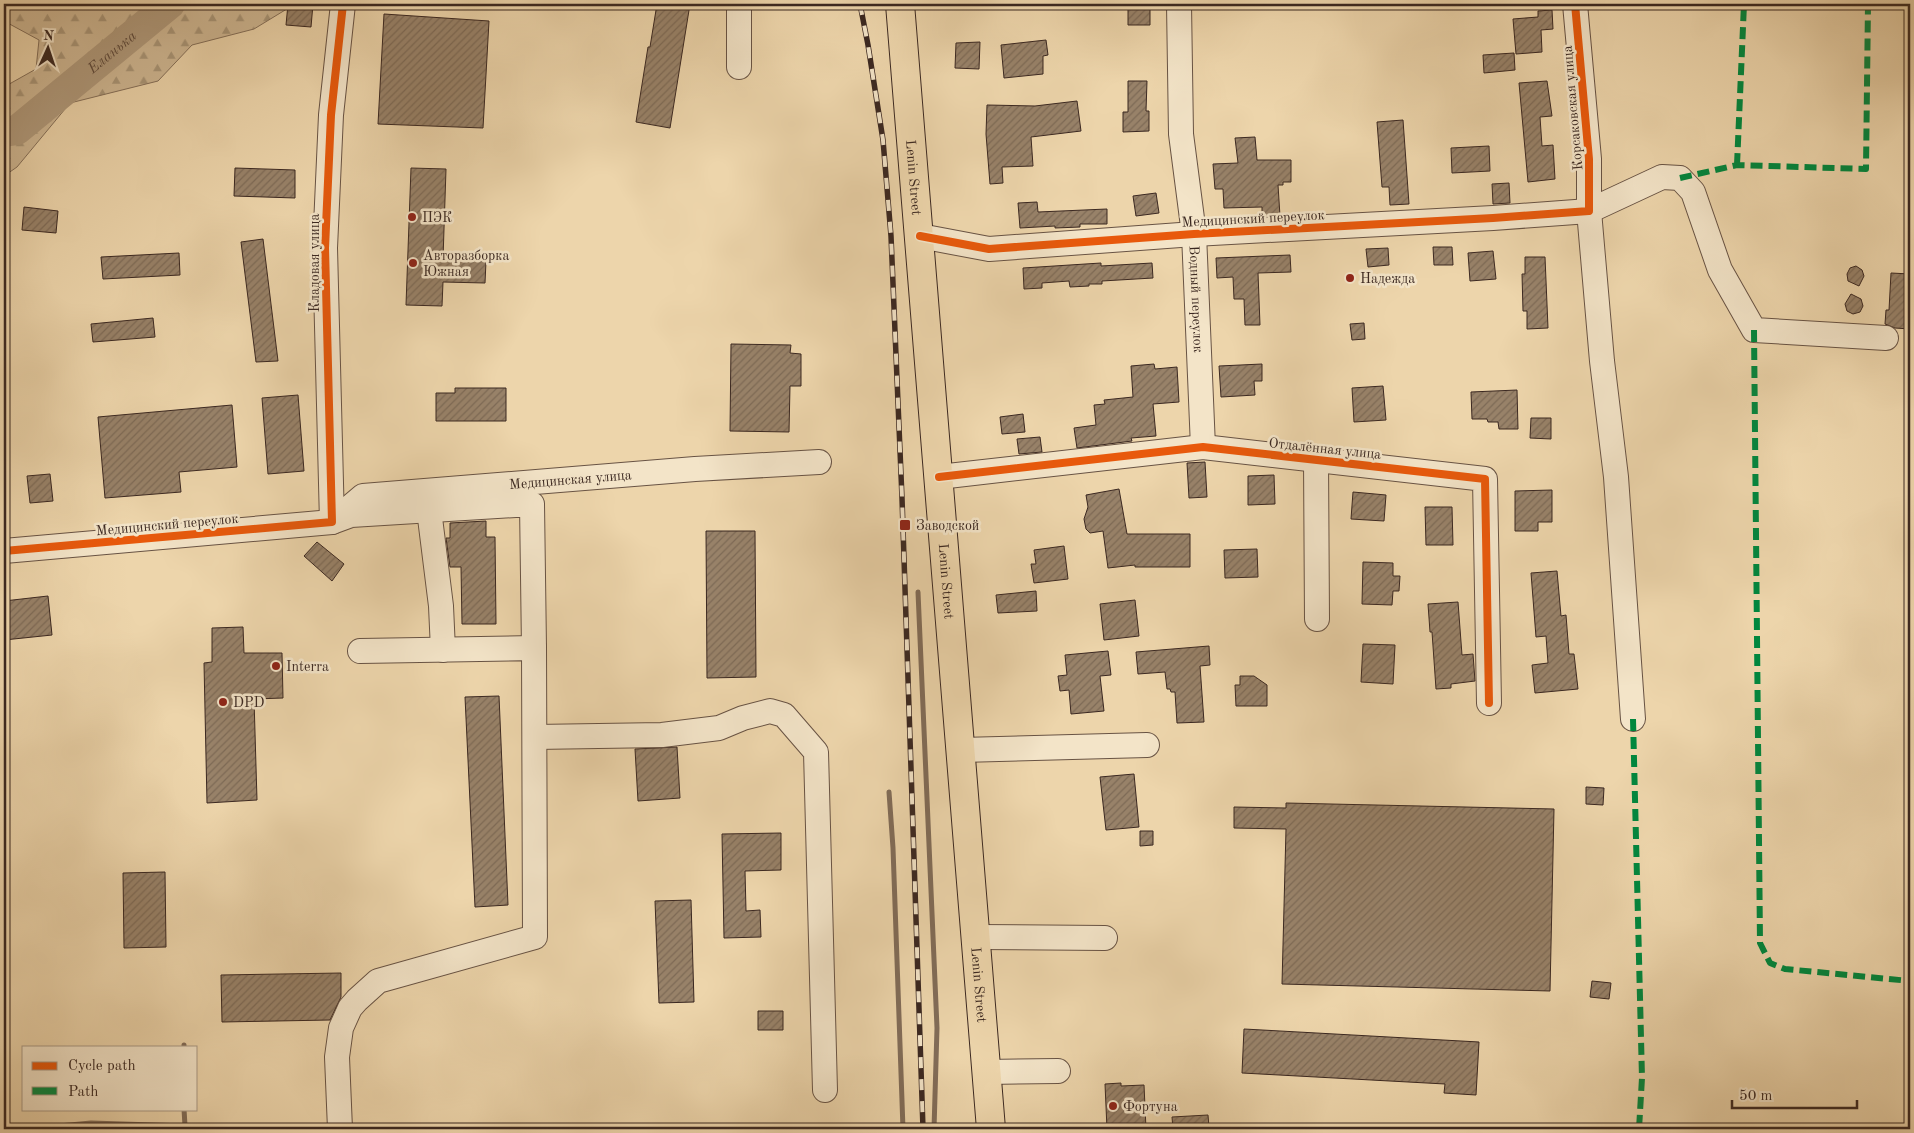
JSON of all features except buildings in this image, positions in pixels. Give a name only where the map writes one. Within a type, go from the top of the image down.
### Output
[{"type":"main road","name":"Lenin Street","points":[[900,4],[991,1129]]},
{"type":"street","name":"Кладовая улица","points":[[332,522],[325,248],[331,115],[343,4]]},
{"type":"street","points":[[739,4],[739,67]]},
{"type":"street","name":"Водный переулок","points":[[1179,4],[1181,134],[1194,234],[1203,447]]},
{"type":"street","name":"Корсаковская улица","points":[[1575,4],[1589,159],[1589,211],[1602,361],[1616,477],[1633,719]]},
{"type":"street","points":[[1589,211],[1662,177],[1680,178],[1693,192],[1720,270],[1754,330],[1886,338]]},
{"type":"street","name":"Медицинский переулок","points":[[920,236],[989,249],[1194,234],[1589,211]]},
{"type":"street","name":"Отдалённая улица","points":[[938,477],[1203,447],[1485,479],[1489,703]]},
{"type":"street","points":[[1316,459],[1317,619]]},
{"type":"street","name":"Медицинская улица","points":[[332,522],[363,496],[694,469],[819,462]]},
{"type":"street","name":"Медицинский переулок","points":[[4,552],[332,522],[351,515],[532,504],[534,648]]},
{"type":"street","points":[[429,510],[441,606],[443,650]]},
{"type":"street","points":[[340,1129],[337,1057],[341,1028],[350,1008],[357,1000],[378,981],[535,937],[534,648],[360,651]]},
{"type":"street","points":[[535,737],[662,735],[719,728],[743,718],[770,711],[784,715],[816,752],[825,1090]]},
{"type":"street","points":[[961,750],[1147,745]]},
{"type":"street","points":[[976,937],[1105,938]]},
{"type":"street","points":[[986,1072],[1058,1071]]},
{"type":"green space","points":[[4,4],[295,4],[254,29],[192,45],[158,81],[70,103],[17,167],[4,176],[4,87],[36,69],[39,40],[4,21]]},
{"type":"waterway","name":"Еланька","points":[[4,132],[17,130],[170,4]]},
{"type":"waterway","points":[[918,592],[937,1028],[934,1129]]},
{"type":"waterway","points":[[889,792],[893,848],[903,1129]]},
{"type":"waterway","points":[[27,1129],[91,1123],[185,1126],[184,1110]]},
{"type":"railway","points":[[860,4],[883,140],[891,236],[902,498],[923,1129]]},
{"type":"marked path","points":[[1737,165],[1744,4]]},
{"type":"marked path","points":[[1680,178],[1737,165],[1866,169],[1868,4]]},
{"type":"marked path","points":[[1754,330],[1760,943],[1770,963],[1785,969],[1910,981]]},
{"type":"marked path","points":[[1633,719],[1642,1078],[1639,1129]]},
{"type":"cycle path","points":[[4,551],[332,522],[325,248],[331,115],[343,4]]},
{"type":"cycle path","points":[[920,236],[989,249],[1194,234],[1589,211],[1589,159],[1575,4]]},
{"type":"cycle path","points":[[939,477],[1203,447],[1485,479],[1489,703]]},
{"type":"place","name":"ПЭК","points":[[412,217]]},
{"type":"place","name":"Авторазборка Южная","points":[[413,263]]},
{"type":"place","name":"Надежда","points":[[1350,278]]},
{"type":"place","name":"Заводской","points":[[905,525]]},
{"type":"place","name":"Interra","points":[[276,666]]},
{"type":"place","name":"DPD","points":[[223,702]]},
{"type":"place","name":"Фортуна","points":[[1113,1106]]}]
